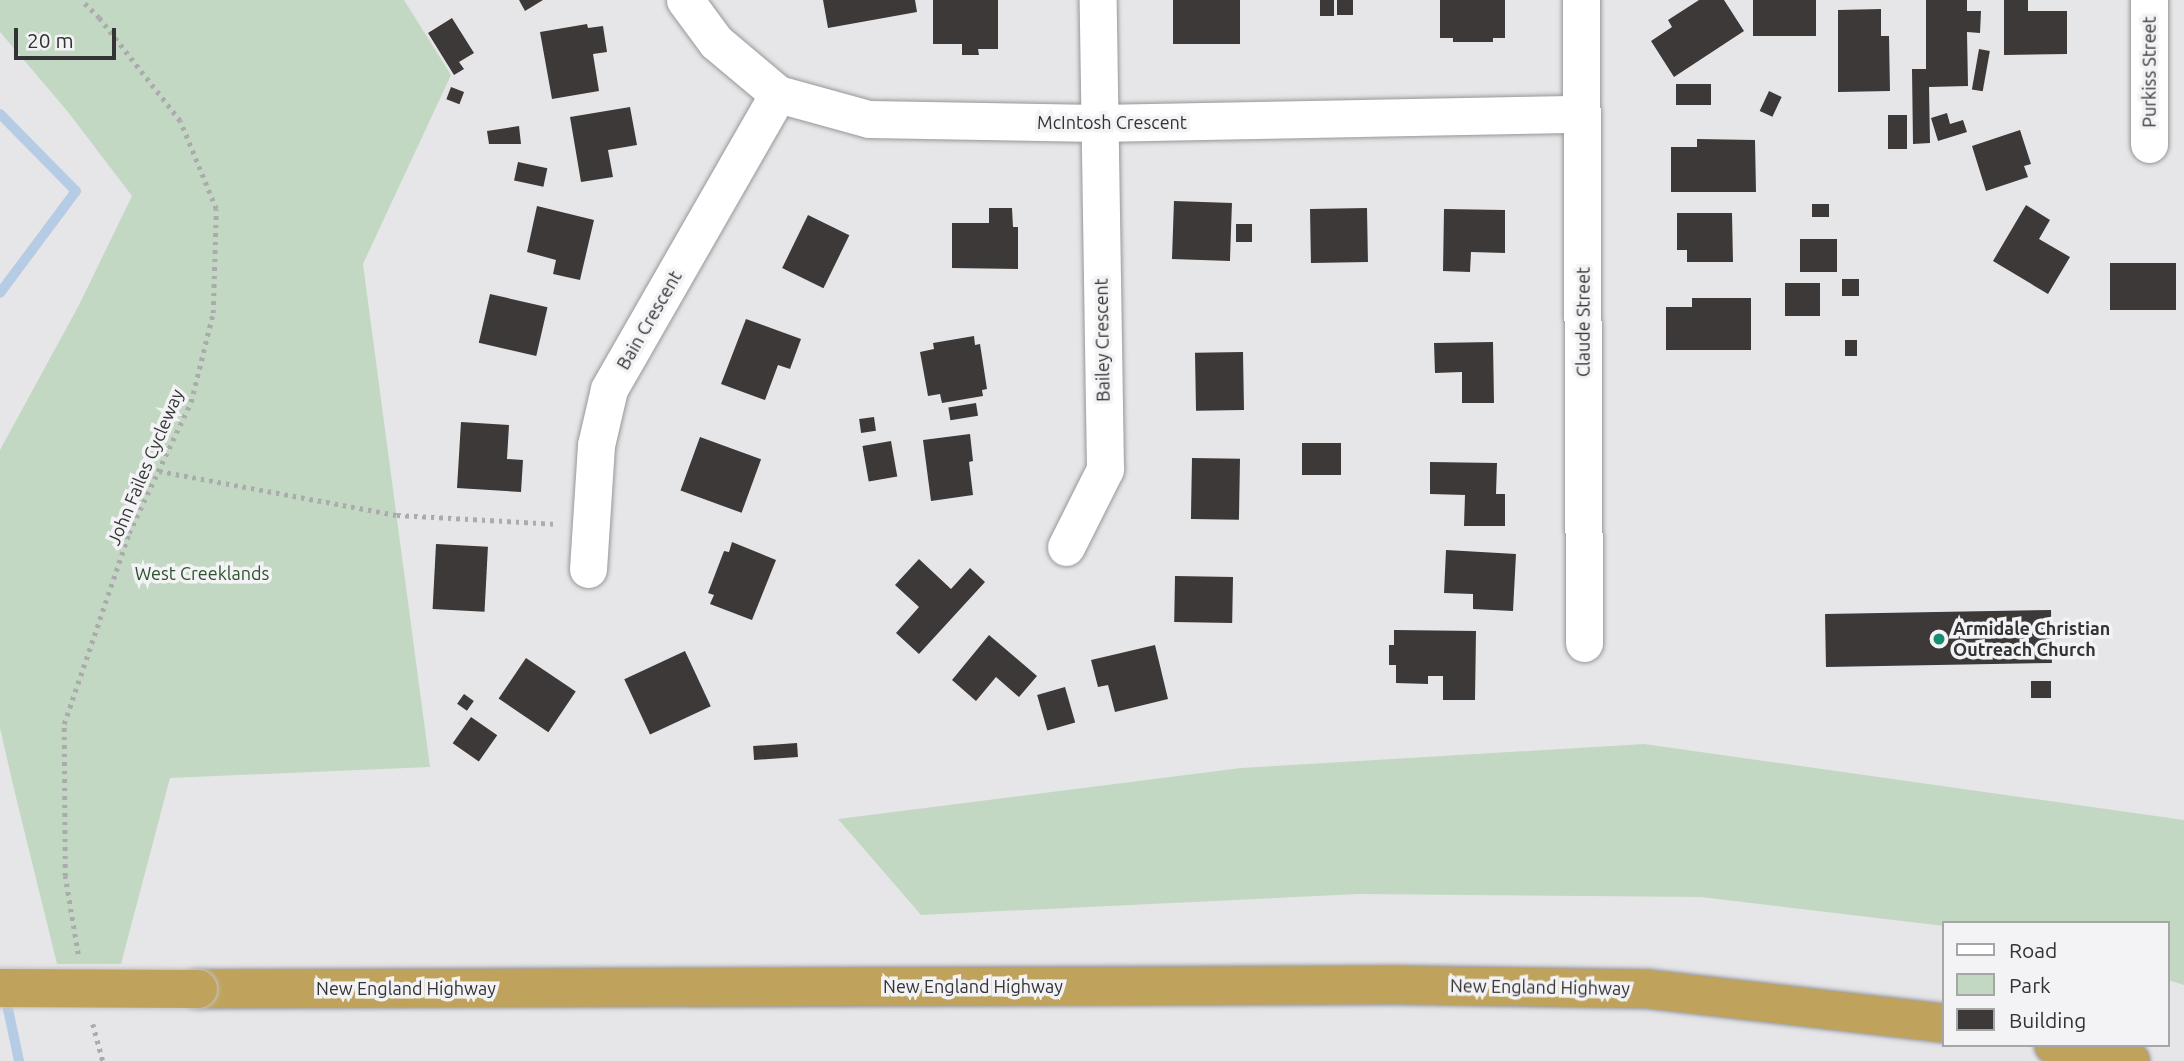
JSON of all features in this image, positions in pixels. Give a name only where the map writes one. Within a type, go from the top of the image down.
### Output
[{"type":"highway","name":"New England Highway","points":[[0,988],[1395,985],[1648,989],[1942,1023]]},
{"type":"highway","points":[[2064,1047],[2130,1061]]},
{"type":"street","name":"McIntosh Crescent","points":[[685,0],[716,42],[778,94],[869,119],[1098,123],[1582,114]]},
{"type":"street","name":"Bailey Crescent","points":[[1066,547],[1105,470],[1098,0]]},
{"type":"street","name":"Claude Street","points":[[1581,0],[1584,643]]},
{"type":"street","name":"Purkiss Street","points":[[2149,0],[2149,144]]},
{"type":"street","name":"Bain Crescent","points":[[588,569],[596,445],[609,389],[778,94]]},
{"type":"path","name":"John Failes Cycleway","points":[[80,964],[65,876],[64,724],[129,534],[191,402],[213,313],[216,209],[180,121],[99,18],[81,0]]},
{"type":"path","points":[[159,471],[397,515],[565,525]]},
{"type":"path","points":[[90,1013],[103,1061]]},
{"type":"green space","name":"West Creeklands","points":[[0,0],[404,0],[451,75],[363,264],[430,767],[170,778],[121,964],[57,964],[13,785],[0,728],[0,450],[79,305],[132,196],[68,112],[0,32]]},
{"type":"green space","points":[[1644,744],[2184,820],[2184,985],[2170,981],[2170,921],[1942,921],[1942,926],[1701,897],[1359,894],[921,915],[838,819],[1241,768]]},
{"type":"building","points":[[519,0],[543,0],[525,11]]},
{"type":"building","points":[[823,0],[915,0],[917,12],[828,28]]},
{"type":"building","points":[[933,0],[998,0],[998,49],[978,49],[979,55],[962,55],[962,44],[933,44]]},
{"type":"building","points":[[1173,0],[1240,0],[1240,44],[1173,44]]},
{"type":"building","points":[[1320,0],[1334,0],[1334,16],[1320,16]]},
{"type":"building","points":[[1337,0],[1353,0],[1353,15],[1337,15]]},
{"type":"building","points":[[1440,0],[1505,0],[1505,38],[1493,38],[1493,42],[1453,42],[1453,38],[1440,38]]},
{"type":"building","points":[[1699,0],[1724,0],[1744,31],[1674,77],[1651,41],[1672,27],[1668,20]]},
{"type":"building","points":[[1753,0],[1816,0],[1816,36],[1753,36]]},
{"type":"building","points":[[1926,0],[1967,0],[1967,11],[1981,11],[1980,33],[1967,32],[1968,86],[1929,87],[1930,143],[1913,144],[1912,69],[1926,69]]},
{"type":"building","points":[[2004,0],[2028,0],[2028,11],[2067,11],[2067,54],[2004,55]]},
{"type":"building","points":[[1881,9],[1881,36],[1889,36],[1890,91],[1838,92],[1838,10]]},
{"type":"building","points":[[452,18],[474,53],[459,62],[464,69],[454,75],[428,33]]},
{"type":"building","points":[[587,24],[588,28],[603,26],[607,52],[593,54],[599,91],[552,99],[540,32]]},
{"type":"building","points":[[1979,49],[1990,51],[1983,91],[1972,89]]},
{"type":"building","points":[[1676,84],[1711,84],[1711,105],[1676,105]]},
{"type":"building","points":[[451,87],[464,92],[459,104],[446,99]]},
{"type":"building","points":[[1769,91],[1782,97],[1772,117],[1760,111]]},
{"type":"building","points":[[630,107],[637,145],[608,150],[613,177],[581,182],[570,117]]},
{"type":"building","points":[[1947,113],[1950,124],[1963,120],[1967,132],[1938,141],[1931,118]]},
{"type":"building","points":[[1888,115],[1907,115],[1907,149],[1888,149]]},
{"type":"building","points":[[519,126],[521,144],[489,144],[487,131]]},
{"type":"building","points":[[2020,130],[2031,164],[2024,166],[2028,177],[1986,191],[1972,146]]},
{"type":"building","points":[[1697,139],[1755,140],[1756,192],[1671,192],[1671,147],[1697,147]]},
{"type":"building","points":[[518,162],[547,168],[543,187],[514,181]]},
{"type":"building","points":[[1174,201],[1232,203],[1230,261],[1172,259]]},
{"type":"building","points":[[1812,204],[1829,204],[1829,217],[1812,217]]},
{"type":"building","points":[[2026,205],[2050,220],[2039,239],[2070,257],[2048,294],[1993,261]]},
{"type":"building","points":[[537,206],[594,220],[580,280],[553,274],[556,260],[527,252]]},
{"type":"building","points":[[989,208],[1012,208],[1013,227],[1018,227],[1018,269],[952,268],[952,223],[989,223]]},
{"type":"building","points":[[1367,208],[1368,262],[1311,263],[1310,209]]},
{"type":"building","points":[[1444,209],[1505,210],[1505,253],[1471,252],[1470,272],[1443,271]]},
{"type":"building","points":[[1677,213],[1732,213],[1733,262],[1687,262],[1687,250],[1677,250]]},
{"type":"building","points":[[808,215],[849,235],[823,288],[782,268]]},
{"type":"building","points":[[1236,224],[1252,224],[1252,242],[1236,242]]},
{"type":"building","points":[[1800,239],[1837,239],[1837,272],[1800,272]]},
{"type":"building","points":[[2110,263],[2176,263],[2176,310],[2110,310]]},
{"type":"building","points":[[1842,279],[1859,279],[1859,296],[1842,296]]},
{"type":"building","points":[[1785,283],[1820,283],[1820,316],[1785,316]]},
{"type":"building","points":[[490,294],[547,307],[536,356],[479,343]]},
{"type":"building","points":[[1692,298],[1751,298],[1751,350],[1666,350],[1666,307],[1692,307]]},
{"type":"building","points":[[746,319],[801,339],[790,369],[778,365],[765,400],[721,384]]},
{"type":"building","points":[[974,336],[975,345],[980,344],[987,389],[982,390],[983,396],[942,403],[940,394],[928,396],[920,352],[934,349],[933,343]]},
{"type":"building","points":[[1845,340],[1857,340],[1857,356],[1845,356]]},
{"type":"building","points":[[1493,342],[1494,403],[1462,403],[1462,372],[1435,373],[1434,343]]},
{"type":"building","points":[[1243,352],[1244,410],[1196,411],[1195,353]]},
{"type":"building","points":[[976,403],[978,416],[950,420],[948,407]]},
{"type":"building","points":[[874,417],[876,431],[861,433],[859,419]]},
{"type":"building","points":[[461,422],[509,425],[507,459],[523,460],[521,492],[457,488]]},
{"type":"building","points":[[970,434],[973,461],[969,462],[973,495],[931,501],[923,440]]},
{"type":"building","points":[[700,437],[761,459],[742,513],[681,491]]},
{"type":"building","points":[[891,441],[897,476],[869,481],[862,446]]},
{"type":"building","points":[[1302,443],[1341,443],[1341,475],[1302,475]]},
{"type":"building","points":[[1192,458],[1240,459],[1239,520],[1191,519]]},
{"type":"building","points":[[1430,462],[1497,463],[1496,494],[1505,494],[1505,526],[1464,526],[1465,495],[1430,494]]},
{"type":"building","points":[[732,542],[776,560],[752,620],[710,604],[714,595],[708,593],[724,551],[729,552]]},
{"type":"building","points":[[436,544],[488,547],[485,612],[433,609]]},
{"type":"building","points":[[1446,550],[1516,554],[1513,611],[1473,609],[1473,594],[1444,593]]},
{"type":"building","points":[[919,559],[951,589],[970,568],[985,582],[919,654],[896,633],[919,607],[895,585]]},
{"type":"building","points":[[1175,576],[1233,577],[1232,623],[1174,622]]},
{"type":"building","name":"Armidale Christian Outreach Church","points":[[2051,610],[2052,663],[1826,667],[1825,614]]},
{"type":"building","points":[[1394,630],[1476,631],[1475,700],[1443,700],[1443,676],[1428,676],[1428,684],[1396,683],[1396,665],[1389,665],[1389,645],[1394,645]]},
{"type":"building","points":[[989,635],[1037,676],[1019,697],[996,677],[976,701],[952,680]]},
{"type":"building","points":[[1155,645],[1168,699],[1115,712],[1108,685],[1098,687],[1091,660]]},
{"type":"building","points":[[685,651],[711,706],[650,735],[624,679]]},
{"type":"building","points":[[526,658],[576,692],[548,732],[499,699]]},
{"type":"building","points":[[2031,681],[2051,681],[2051,698],[2031,698]]},
{"type":"building","points":[[1065,687],[1075,723],[1047,731],[1037,695]]},
{"type":"building","points":[[464,694],[474,701],[467,711],[457,704]]},
{"type":"building","points":[[471,717],[497,735],[479,762],[453,743]]},
{"type":"building","points":[[797,743],[798,757],[754,760],[753,746]]},
{"type":"waterway","points":[[0,114],[76,191],[0,293]]},
{"type":"waterway","points":[[5,995],[19,1061]]},
{"type":"place","name":"Armidale Christian Outreach Church","points":[[1939,639]]}]
